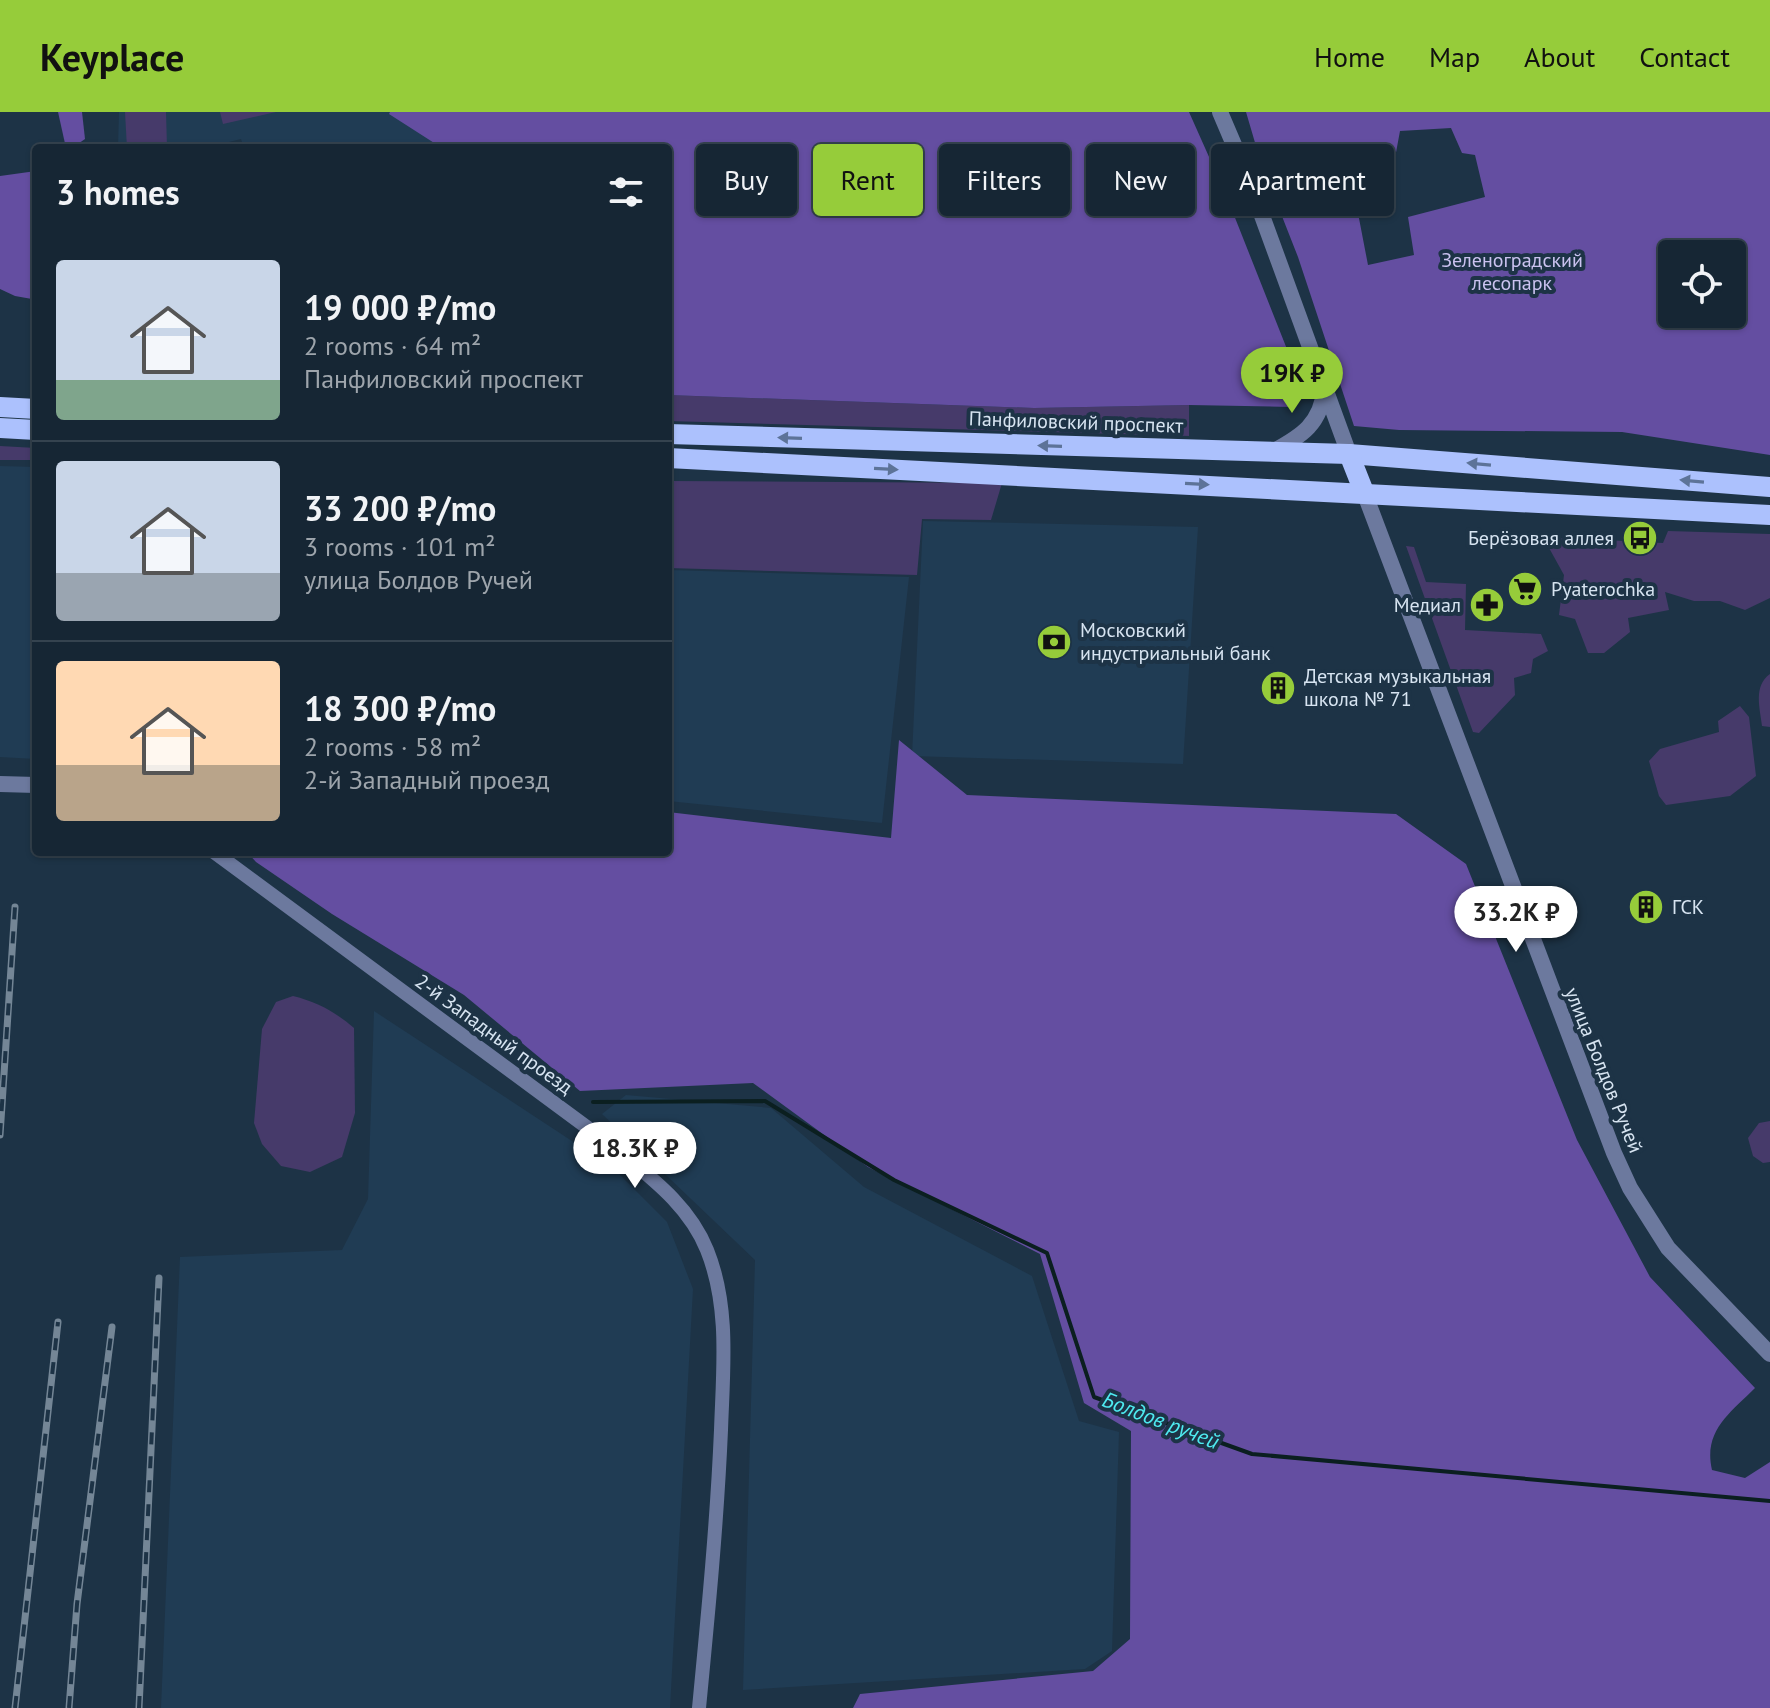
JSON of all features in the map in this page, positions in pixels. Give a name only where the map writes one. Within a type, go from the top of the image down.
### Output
[{"type":"main road","points":[[0,407],[32,409]]},
{"type":"main road","points":[[0,428],[32,430]]},
{"type":"main road","name":"Панфиловский проспект","points":[[672,434],[1349,454],[1770,487]]},
{"type":"main road","points":[[1349,454],[1364,492]]},
{"type":"main road","points":[[672,458],[1770,515]]},
{"type":"street","points":[[1220,112],[1249,180],[1349,454]]},
{"type":"street","points":[[1271,452],[1290,443],[1315,420],[1323,403],[1325,386]]},
{"type":"street","name":"улица Болдов Ручей","points":[[1364,492],[1614,1153],[1630,1188],[1668,1248],[1770,1354]]},
{"type":"street","points":[[0,784],[32,785]]},
{"type":"street","name":"2-й Западный проезд","points":[[219,856],[615,1148],[672,1196],[692,1222],[707,1250],[720,1298],[724,1351],[716,1529],[699,1708]]},
{"type":"shaded area","points":[[119,112],[520,112],[528,144],[243,144],[241,139],[221,144],[118,144]]},
{"type":"shaded area","points":[[125,112],[166,112],[167,144],[127,144]]},
{"type":"shaded area","points":[[220,112],[276,112],[223,124]]},
{"type":"shaded area","points":[[672,395],[1034,408],[1189,405],[1189,436],[672,421]]},
{"type":"shaded area","points":[[0,446],[32,448],[32,460],[0,460]]},
{"type":"shaded area","points":[[0,466],[32,467],[32,759],[0,757]]},
{"type":"shaded area","points":[[672,481],[1002,483],[991,520],[922,519],[917,575],[672,568]]},
{"type":"shaded area","name":"Московский индустриальный банк","points":[[923,521],[1198,527],[1183,764],[912,756]]},
{"type":"shaded area","points":[[1668,531],[1770,534],[1770,598],[1745,610],[1720,601],[1694,601],[1665,592],[1669,610],[1628,618],[1630,632],[1604,653],[1588,653],[1575,619],[1559,615],[1564,575],[1543,537],[1663,543]]},
{"type":"shaded area","points":[[1406,546],[1414,547],[1426,582],[1466,584],[1465,630],[1541,634],[1548,651],[1533,659],[1531,673],[1514,678],[1515,695],[1479,733],[1473,732]]},
{"type":"shaded area","points":[[672,570],[909,577],[882,823],[672,801]]},
{"type":"shaded area","points":[[1770,674],[1770,727],[1762,726],[1759,691]]},
{"type":"shaded area","points":[[1740,706],[1749,717],[1756,776],[1730,796],[1666,805],[1659,796],[1649,761],[1660,749],[1719,732],[1718,721]]},
{"type":"shaded area","points":[[293,996],[325,1008],[354,1028],[355,1113],[342,1157],[310,1172],[281,1166],[262,1144],[254,1123],[262,1029],[276,1002]]},
{"type":"shaded area","points":[[374,1011],[613,1168],[667,1222],[693,1289],[670,1708],[161,1708],[180,1257],[342,1250],[368,1199]]},
{"type":"shaded area","points":[[626,1095],[771,1108],[864,1187],[1032,1276],[1079,1421],[1119,1432],[1112,1651],[1085,1669],[743,1690],[755,1260],[602,1114]]},
{"type":"shaded area","points":[[1770,1121],[1770,1162],[1763,1163],[1753,1156],[1748,1138],[1759,1123]]},
{"type":"green space","points":[[58,112],[82,112],[85,139],[78,144],[65,144]]},
{"type":"green space","points":[[390,112],[1189,112],[1211,161],[1211,216],[1234,216],[1302,387],[1292,407],[1034,408],[672,395],[672,144],[436,144]]},
{"type":"green space","name":"Зеленоградский лесопарк","points":[[1246,112],[1770,112],[1770,455],[1622,432],[1399,430],[1354,426],[1282,216],[1359,216],[1368,265],[1414,255],[1408,217],[1485,197],[1475,155],[1462,153],[1451,128],[1400,131],[1394,163],[1394,144],[1255,144]]},
{"type":"green space","points":[[32,172],[32,299],[0,289],[0,176]]},
{"type":"green space","points":[[899,740],[967,795],[1396,814],[1466,864],[1577,1140],[1650,1277],[1755,1388],[1721,1424],[1711,1444],[1710,1456],[1712,1470],[1745,1478],[1770,1462],[1770,1708],[853,1708],[860,1694],[1093,1671],[1130,1639],[1131,1431],[1084,1403],[1040,1254],[868,1167],[753,1083],[580,1091],[464,995],[332,914],[251,856],[672,856],[672,812],[891,838]]},
{"type":"waterway","name":"Болдов ручей","points":[[593,1102],[765,1101],[894,1180],[1047,1253],[1094,1397],[1252,1454],[1770,1501]]},
{"type":"railway","points":[[0,1135],[15,907]]},
{"type":"railway","points":[[139,1708],[159,1278]]},
{"type":"railway","points":[[15,1708],[58,1322]]},
{"type":"railway","points":[[69,1708],[77,1604],[112,1327]]},
{"type":"place","name":"Берёзовая аллея","points":[[1640,538]]},
{"type":"place","name":"Pyaterochka","points":[[1525,589]]},
{"type":"place","name":"Медиал","points":[[1487,605]]},
{"type":"place","name":"Московский индустриальный банк","points":[[1054,642]]},
{"type":"place","name":"Детская музыкальная школа № 71","points":[[1278,688]]},
{"type":"place","name":"ГСК","points":[[1646,907]]}]
